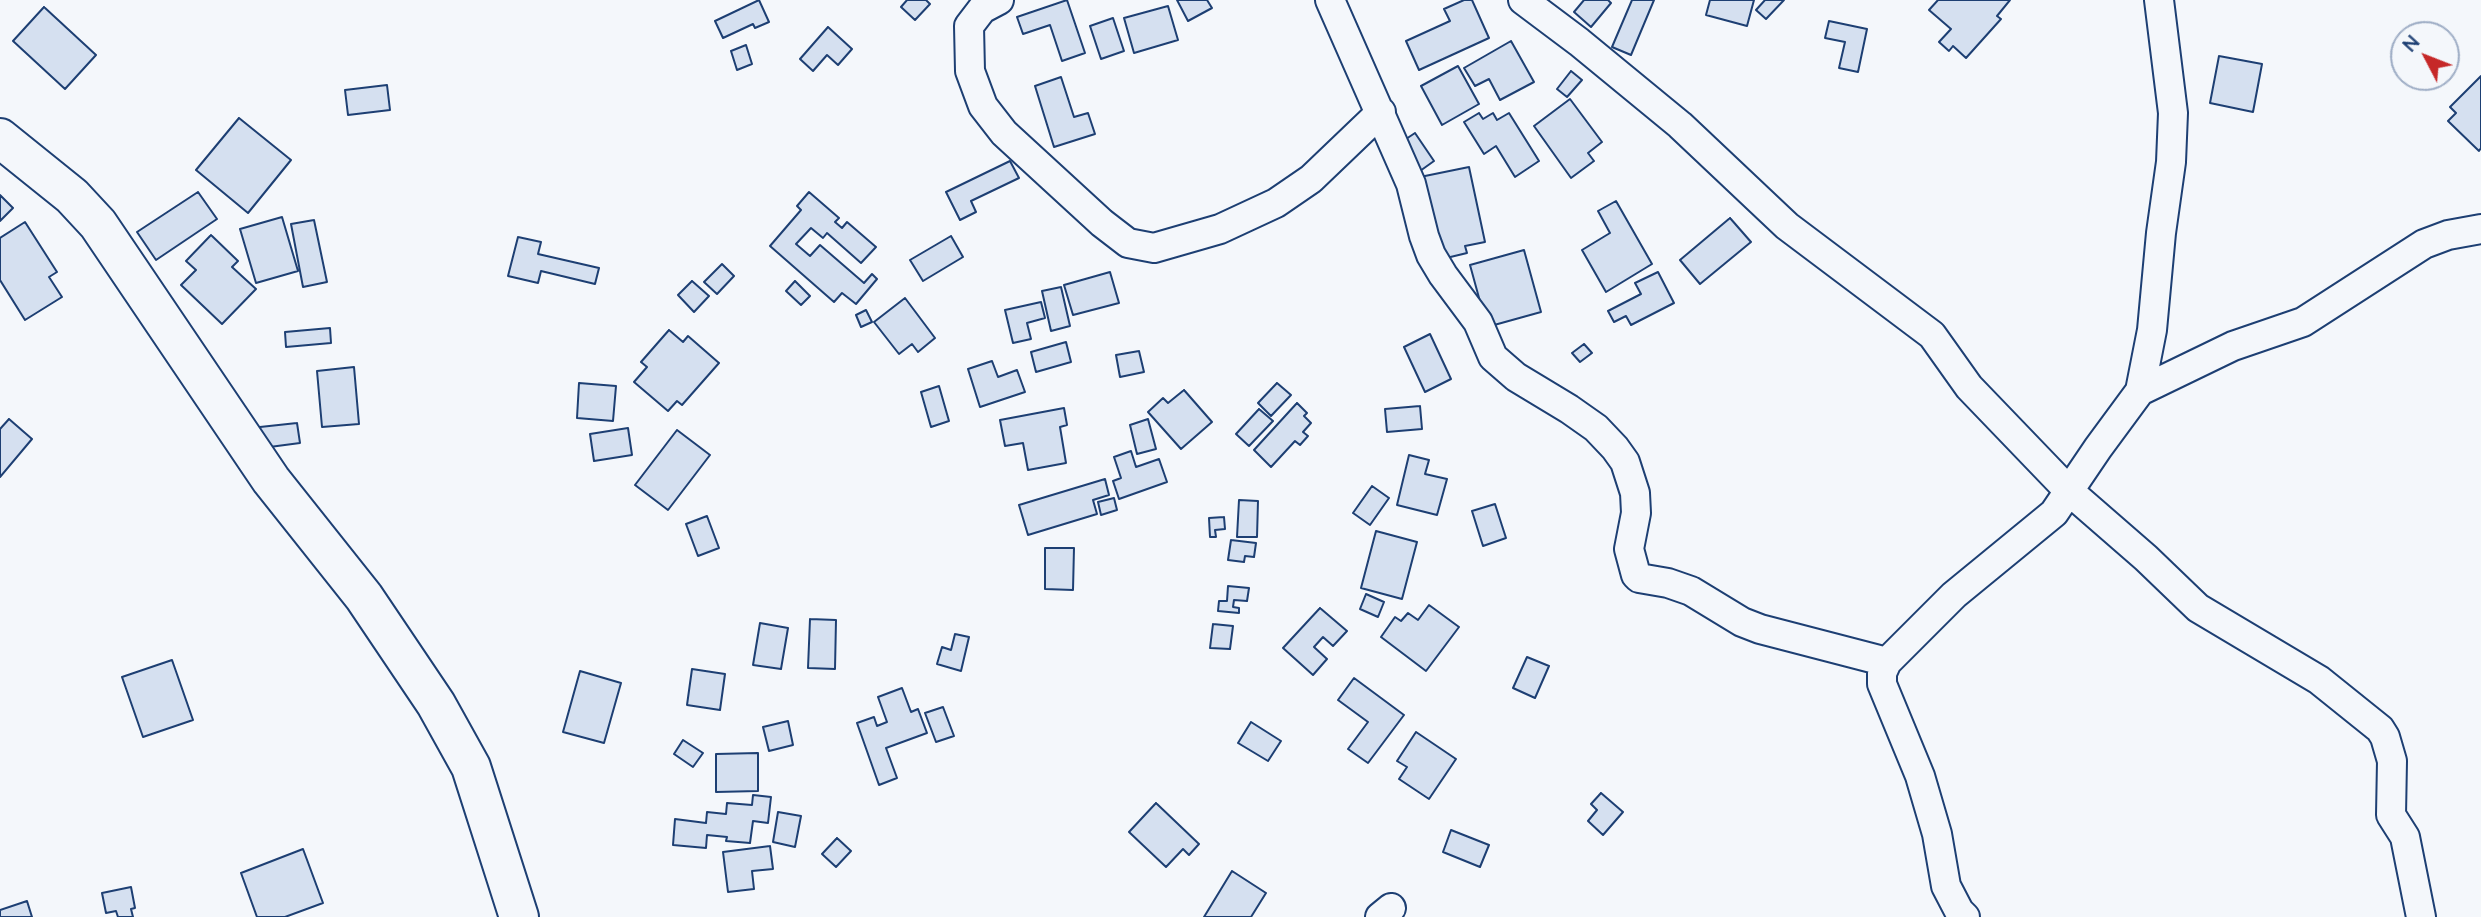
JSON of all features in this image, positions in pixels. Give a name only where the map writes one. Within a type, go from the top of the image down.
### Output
[{"type":"street","points":[[999,0],[982,9],[969,26],[970,71],[983,106],[1004,132],[1102,223],[1128,243],[1154,248],[1220,229],[1276,203],[1311,179],[1381,112]]},
{"type":"street","points":[[1330,0],[1411,184],[1431,255],[1478,322],[1493,357],[1516,377],[1569,408],[1596,428],[1625,462],[1635,493],[1636,513],[1629,550],[1636,575],[1691,591],[1742,622],[1760,629],[1887,662]]},
{"type":"street","points":[[1523,0],[1680,125],[1787,226],[1931,335],[1969,387],[2069,491],[2146,558],[2198,608],[2319,680],[2380,729],[2392,761],[2391,814],[2405,837],[2421,917]]},
{"type":"street","points":[[1965,917],[1946,886],[1937,834],[1920,776],[1882,684],[1882,673],[1887,662],[1955,595],[2054,513],[2140,391],[2152,330],[2171,162],[2173,113],[2159,0]]},
{"type":"street","points":[[0,138],[72,196],[98,224],[271,480],[365,597],[429,693],[471,767],[519,917]]},
{"type":"street","points":[[2140,391],[2233,346],[2303,321],[2424,244],[2448,235],[2481,229]]},
{"type":"building","points":[[759,0],[769,22],[755,28],[753,24],[723,38],[715,21]]},
{"type":"building","points":[[907,0],[926,0],[930,4],[915,20],[901,7]]},
{"type":"building","points":[[1067,0],[1085,53],[1062,61],[1050,25],[1023,34],[1017,17]]},
{"type":"building","points":[[1177,0],[1207,0],[1212,8],[1188,21]]},
{"type":"building","points":[[1464,0],[1472,0],[1489,38],[1419,70],[1406,41],[1450,21],[1444,9]]},
{"type":"building","points":[[1584,0],[1608,0],[1611,3],[1591,27],[1574,12]]},
{"type":"building","points":[[1632,0],[1654,0],[1631,55],[1612,47]]},
{"type":"building","points":[[1710,0],[1754,0],[1747,26],[1706,15]]},
{"type":"building","points":[[1765,0],[1784,0],[1766,19],[1756,10]]},
{"type":"building","points":[[1938,0],[2010,0],[1997,16],[2001,19],[1966,58],[1953,46],[1949,51],[1939,42],[1951,29],[1929,10]]},
{"type":"building","points":[[1168,6],[1178,40],[1134,53],[1124,18]]},
{"type":"building","points":[[44,7],[96,55],[65,89],[13,41]]},
{"type":"building","points":[[1113,18],[1124,51],[1101,59],[1090,26]]},
{"type":"building","points":[[1829,21],[1867,29],[1858,72],[1839,68],[1845,42],[1825,38]]},
{"type":"building","points":[[828,27],[852,49],[838,65],[827,55],[813,71],[800,59]]},
{"type":"building","points":[[1511,41],[1534,82],[1500,100],[1489,79],[1475,86],[1464,68]]},
{"type":"building","points":[[746,45],[752,64],[737,70],[731,51]]},
{"type":"building","points":[[2219,56],[2262,64],[2253,112],[2210,103]]},
{"type":"building","points":[[1458,66],[1479,104],[1442,125],[1421,86]]},
{"type":"building","points":[[1571,71],[1582,80],[1567,97],[1557,89]]},
{"type":"building","points":[[2481,76],[2479,151],[2448,121],[2456,113],[2450,107]]},
{"type":"building","points":[[1061,77],[1074,117],[1088,113],[1095,134],[1054,147],[1035,86]]},
{"type":"building","points":[[387,85],[390,110],[348,115],[345,90]]},
{"type":"building","points":[[1570,99],[1602,142],[1588,153],[1594,161],[1571,178],[1534,126]]},
{"type":"building","points":[[1479,113],[1483,119],[1493,113],[1497,120],[1509,113],[1539,161],[1515,177],[1496,146],[1484,154],[1464,122]]},
{"type":"building","points":[[239,118],[291,160],[248,213],[196,170]]},
{"type":"building","points":[[1415,133],[1434,161],[1420,171],[1400,143]]},
{"type":"building","points":[[1010,161],[1019,178],[971,201],[976,212],[960,220],[946,192]]},
{"type":"building","points":[[1469,167],[1485,242],[1465,246],[1467,253],[1438,260],[1420,177]]},
{"type":"building","points":[[198,192],[217,219],[156,260],[137,232]]},
{"type":"building","points":[[809,192],[839,218],[835,222],[842,228],[847,222],[876,247],[861,263],[827,233],[823,238],[811,228],[796,244],[810,256],[820,245],[864,283],[872,274],[877,279],[856,304],[842,293],[834,302],[770,246],[801,210],[797,206]]},
{"type":"building","points":[[0,195],[13,208],[0,221]]},
{"type":"building","points":[[1616,201],[1652,264],[1606,292],[1582,250],[1610,233],[1598,211]]},
{"type":"building","points":[[282,217],[298,271],[256,283],[240,229]]},
{"type":"building","points":[[1730,218],[1751,242],[1700,284],[1680,260]]},
{"type":"building","points":[[314,220],[327,282],[303,287],[291,224]]},
{"type":"building","points":[[25,222],[57,272],[49,277],[62,297],[25,320],[0,280],[0,238]]},
{"type":"building","points":[[211,235],[238,261],[232,267],[256,289],[222,324],[181,285],[196,270],[186,261]]},
{"type":"building","points":[[951,236],[963,257],[923,281],[910,260]]},
{"type":"building","points":[[518,237],[541,242],[538,254],[599,268],[595,284],[541,271],[538,283],[508,276]]},
{"type":"building","points":[[1524,250],[1541,312],[1487,327],[1470,265]]},
{"type":"building","points":[[722,264],[734,276],[717,294],[704,282]]},
{"type":"building","points":[[1110,272],[1119,303],[1073,315],[1064,285]]},
{"type":"building","points":[[1658,272],[1674,303],[1631,325],[1626,316],[1614,322],[1608,311],[1641,294],[1635,283]]},
{"type":"building","points":[[692,281],[709,296],[694,312],[678,295]]},
{"type":"building","points":[[795,281],[810,296],[801,305],[786,291]]},
{"type":"building","points":[[1061,287],[1070,326],[1051,331],[1042,291]]},
{"type":"building","points":[[905,298],[935,338],[918,352],[912,344],[899,354],[874,322]]},
{"type":"building","points":[[1041,302],[1045,318],[1027,323],[1031,339],[1013,343],[1005,310]]},
{"type":"building","points":[[866,310],[872,322],[861,327],[856,315]]},
{"type":"building","points":[[330,328],[331,343],[286,347],[285,332]]},
{"type":"building","points":[[669,330],[683,342],[688,336],[719,363],[682,405],[677,401],[668,411],[634,382],[647,367],[641,362]]},
{"type":"building","points":[[1430,334],[1451,379],[1425,392],[1404,347]]},
{"type":"building","points":[[1066,342],[1071,362],[1036,372],[1031,352]]},
{"type":"building","points":[[1584,344],[1592,353],[1580,362],[1572,353]]},
{"type":"building","points":[[1139,351],[1144,372],[1120,377],[1116,355]]},
{"type":"building","points":[[992,361],[998,377],[1017,370],[1025,392],[980,407],[968,369]]},
{"type":"building","points":[[354,367],[359,424],[322,427],[317,371]]},
{"type":"building","points":[[579,383],[616,386],[613,421],[577,418]]},
{"type":"building","points":[[1277,383],[1291,395],[1271,416],[1258,403]]},
{"type":"building","points":[[939,386],[949,421],[931,427],[921,392]]},
{"type":"building","points":[[1184,390],[1212,422],[1181,449],[1148,412],[1163,398],[1168,403]]},
{"type":"building","points":[[1297,403],[1307,413],[1304,416],[1311,423],[1303,432],[1308,436],[1300,445],[1295,441],[1271,467],[1254,450]]},
{"type":"building","points":[[1420,406],[1422,429],[1387,432],[1385,409]]},
{"type":"building","points":[[1064,408],[1067,425],[1060,427],[1066,463],[1028,470],[1023,443],[1005,446],[1000,420]]},
{"type":"building","points":[[1259,409],[1273,421],[1249,446],[1236,434]]},
{"type":"building","points":[[9,419],[32,439],[0,477],[0,429]]},
{"type":"building","points":[[1148,419],[1156,449],[1137,454],[1130,425]]},
{"type":"building","points":[[297,423],[300,443],[262,448],[260,427]]},
{"type":"building","points":[[628,428],[632,455],[594,461],[590,434]]},
{"type":"building","points":[[677,430],[710,455],[668,510],[635,485]]},
{"type":"building","points":[[1131,451],[1136,467],[1159,459],[1167,482],[1119,499],[1113,481],[1121,478],[1114,457]]},
{"type":"building","points":[[1409,455],[1429,460],[1425,474],[1447,479],[1437,515],[1397,505]]},
{"type":"building","points":[[1105,479],[1109,495],[1093,500],[1097,514],[1028,535],[1019,505]]},
{"type":"building","points":[[1372,486],[1389,498],[1370,525],[1353,513]]},
{"type":"building","points":[[1114,498],[1117,510],[1101,515],[1098,502]]},
{"type":"building","points":[[1239,500],[1258,501],[1257,537],[1237,537]]},
{"type":"building","points":[[1495,504],[1506,538],[1483,546],[1472,511]]},
{"type":"building","points":[[707,516],[719,548],[698,556],[686,524]]},
{"type":"building","points":[[1224,517],[1225,529],[1215,530],[1216,537],[1210,537],[1209,518]]},
{"type":"building","points":[[1376,531],[1417,542],[1402,599],[1361,588]]},
{"type":"building","points":[[1231,540],[1256,543],[1254,557],[1245,556],[1244,562],[1228,560]]},
{"type":"building","points":[[1045,548],[1074,548],[1073,590],[1045,589]]},
{"type":"building","points":[[1228,586],[1249,588],[1247,601],[1234,600],[1233,607],[1239,608],[1239,613],[1218,611],[1219,601],[1227,601]]},
{"type":"building","points":[[1366,594],[1384,602],[1378,617],[1360,609]]},
{"type":"building","points":[[1429,605],[1459,627],[1426,671],[1381,637],[1395,617],[1401,621],[1408,613],[1418,620]]},
{"type":"building","points":[[1320,608],[1347,631],[1333,646],[1323,637],[1314,647],[1327,659],[1313,675],[1283,648]]},
{"type":"building","points":[[810,619],[836,620],[835,669],[808,668]]},
{"type":"building","points":[[760,623],[788,628],[781,669],[753,665]]},
{"type":"building","points":[[1213,624],[1233,626],[1230,649],[1210,648]]},
{"type":"building","points":[[955,634],[969,637],[961,671],[937,664],[942,647],[951,650]]},
{"type":"building","points":[[1527,657],[1549,666],[1535,698],[1513,688]]},
{"type":"building","points":[[172,660],[193,720],[143,737],[122,677]]},
{"type":"building","points":[[692,669],[725,674],[720,710],[687,705]]},
{"type":"building","points":[[580,671],[621,683],[604,743],[563,732]]},
{"type":"building","points":[[1354,678],[1404,715],[1368,763],[1348,749],[1368,722],[1338,700]]},
{"type":"building","points":[[902,688],[911,712],[918,709],[927,733],[886,748],[897,778],[879,785],[857,723],[874,717],[877,726],[887,722],[878,697]]},
{"type":"building","points":[[943,707],[954,736],[936,742],[925,713]]},
{"type":"building","points":[[788,721],[793,745],[769,751],[763,727]]},
{"type":"building","points":[[1251,722],[1281,741],[1268,761],[1238,743]]},
{"type":"building","points":[[1416,732],[1456,759],[1429,799],[1399,779],[1407,767],[1397,761]]},
{"type":"building","points":[[683,740],[703,753],[693,767],[674,754]]},
{"type":"building","points":[[758,753],[758,791],[716,792],[716,754]]},
{"type":"building","points":[[1601,793],[1623,812],[1603,835],[1588,821],[1597,810],[1591,804]]},
{"type":"building","points":[[753,795],[771,797],[768,823],[753,821],[750,843],[726,841],[727,837],[707,835],[706,848],[673,845],[675,819],[706,823],[707,812],[726,814],[727,803],[752,805]]},
{"type":"building","points":[[1156,803],[1199,844],[1189,855],[1183,849],[1166,867],[1129,832]]},
{"type":"building","points":[[778,812],[801,816],[795,847],[773,842]]},
{"type":"building","points":[[1451,830],[1489,845],[1480,867],[1443,852]]},
{"type":"building","points":[[837,838],[851,851],[836,867],[822,854]]},
{"type":"building","points":[[770,846],[773,869],[752,871],[754,889],[728,892],[723,852]]},
{"type":"building","points":[[303,849],[323,903],[285,917],[257,917],[241,873]]},
{"type":"building","points":[[1232,871],[1266,893],[1251,917],[1204,917]]},
{"type":"building","points":[[131,887],[135,908],[131,909],[133,917],[118,917],[116,911],[106,913],[102,893]]},
{"type":"building","points":[[27,901],[32,917],[0,917],[0,910]]}]
